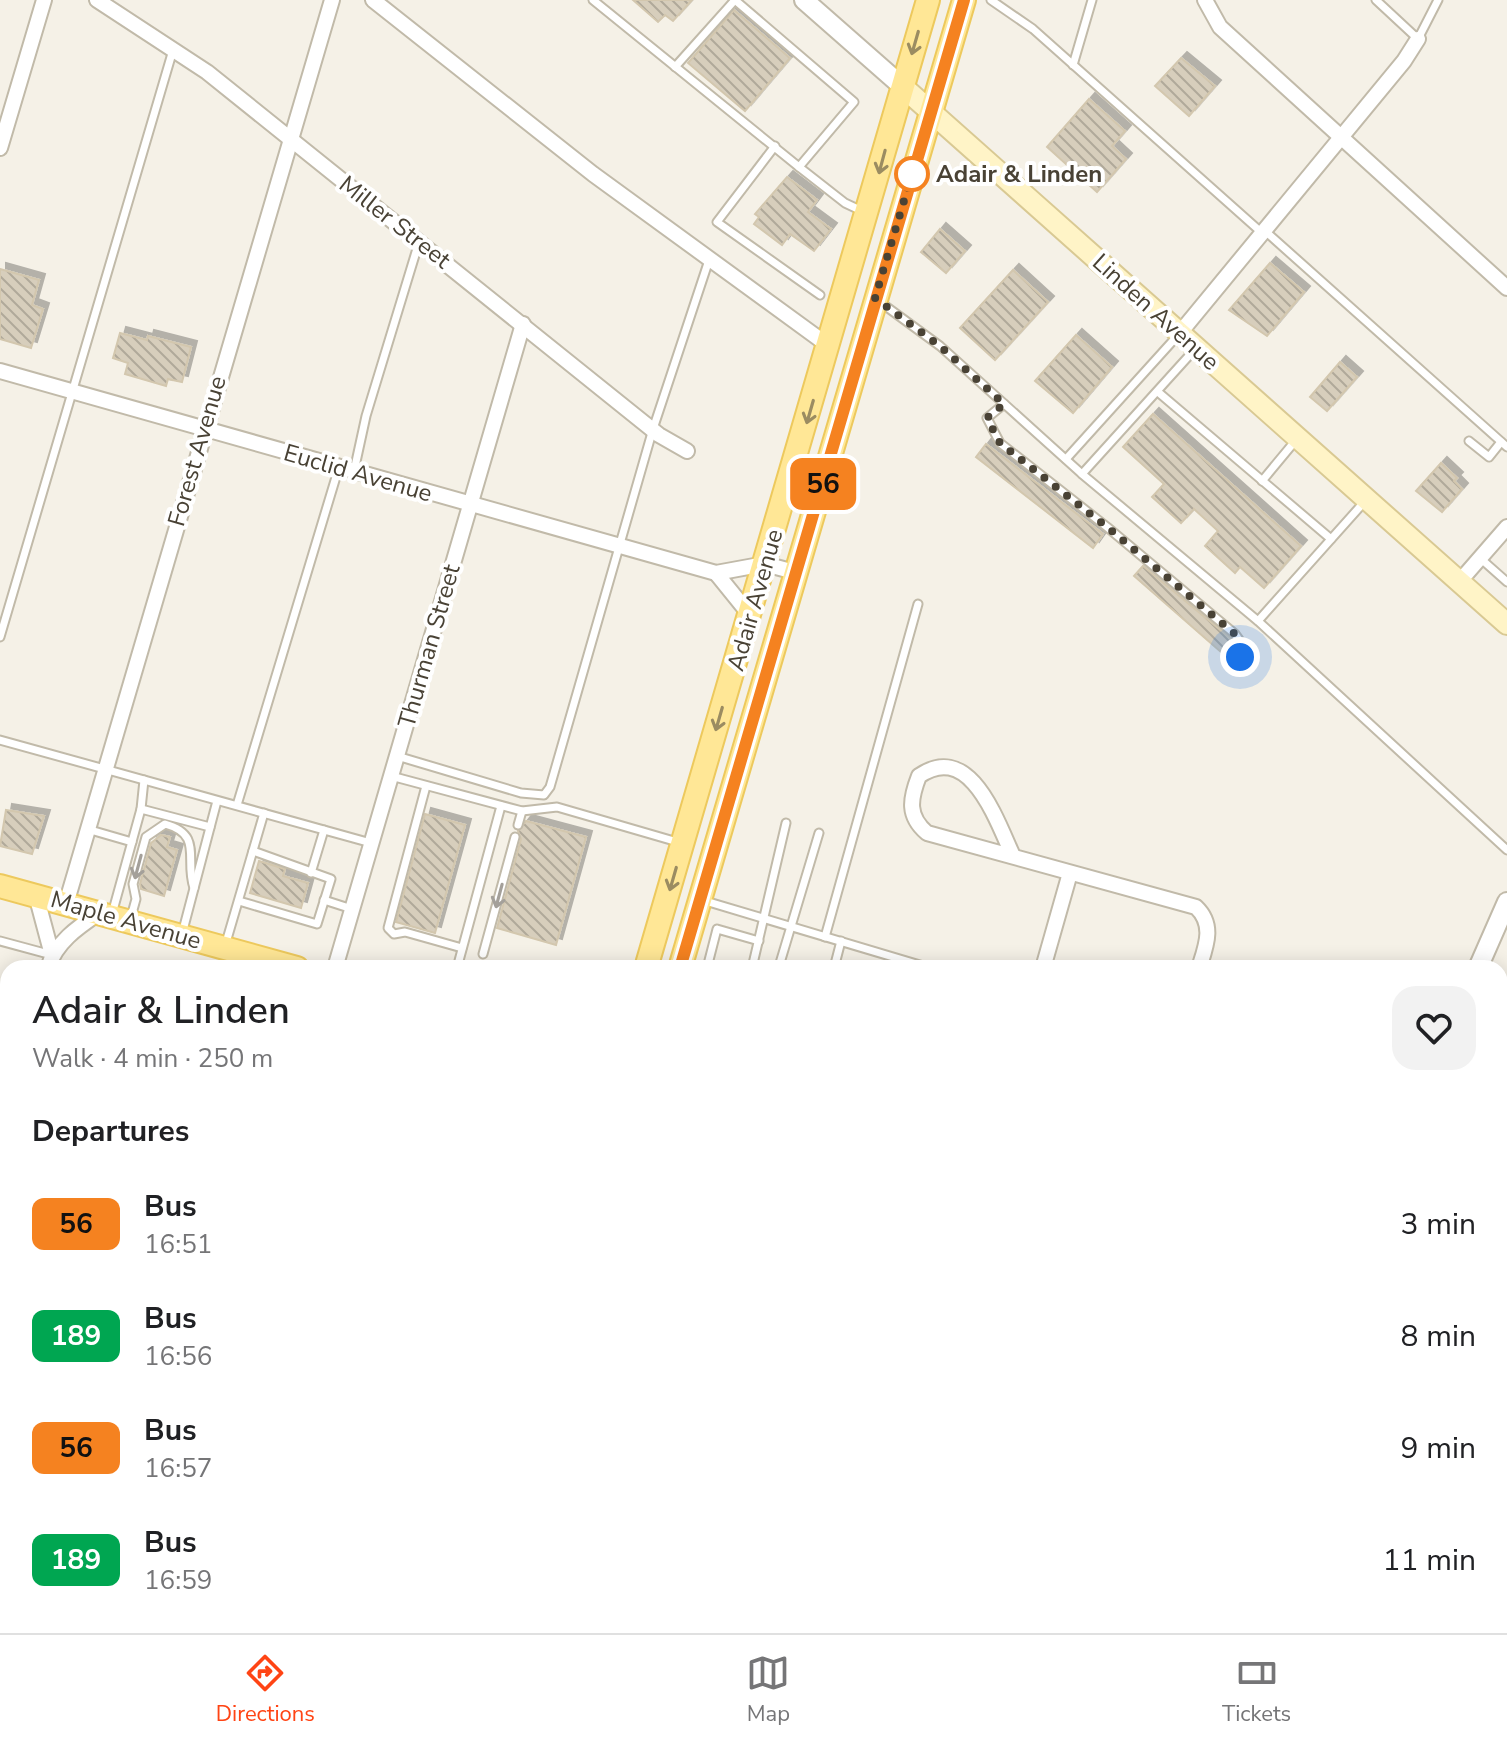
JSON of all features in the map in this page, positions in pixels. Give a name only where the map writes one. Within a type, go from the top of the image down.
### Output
[{"type":"main road","name":"Adair Avenue","points":[[648,960],[928,0]]},
{"type":"main road","name":"Adair Avenue","points":[[682,960],[964,0]]},
{"type":"main road","name":"Linden Avenue","points":[[903,87],[1507,624]]},
{"type":"main road","name":"Maple Avenue","points":[[0,886],[258,960]]},
{"type":"street","points":[[0,148],[44,0]]},
{"type":"street","name":"Miller Street","points":[[97,0],[174,48],[653,429],[687,451]]},
{"type":"street","name":"Forest Avenue","points":[[66,904],[203,429],[332,0]]},
{"type":"street","points":[[373,0],[593,174],[829,346]]},
{"type":"street","name":"Linden Avenue","points":[[804,0],[903,87]]},
{"type":"street","points":[[1205,0],[1220,27],[1507,288]]},
{"type":"street","points":[[1179,334],[1404,61],[1418,39]]},
{"type":"street","name":"Thurman Street","points":[[337,960],[523,324]]},
{"type":"street","name":"Euclid Avenue","points":[[0,371],[716,573],[765,564],[798,573]]},
{"type":"street","points":[[1460,581],[1504,536]]},
{"type":"street","points":[[716,573],[750,615]]},
{"type":"street","points":[[1013,856],[991,808],[972,780],[958,768],[944,764],[919,776],[912,794],[912,813],[927,833],[1196,907],[1205,915],[1209,931],[1201,960]]},
{"type":"street","points":[[1045,960],[1070,873]]},
{"type":"street","points":[[36,895],[50,960]]},
{"type":"street","points":[[1482,960],[1507,902]]},
{"type":"street","points":[[51,960],[77,928],[113,917]]},
{"type":"lane","points":[[593,0],[845,203],[868,214]]},
{"type":"lane","points":[[675,67],[735,0],[854,102],[799,167]]},
{"type":"lane","points":[[991,0],[1033,29],[1504,445],[1489,457],[1469,441]]},
{"type":"lane","points":[[1073,65],[1092,0]]},
{"type":"lane","points":[[1376,0],[1418,39],[1438,0]]},
{"type":"lane","points":[[0,637],[174,48]]},
{"type":"lane","points":[[775,146],[717,222],[820,295]]},
{"type":"lane","points":[[354,471],[366,416],[420,242]]},
{"type":"lane","points":[[396,756],[521,793],[544,795],[550,787],[653,429],[709,260]]},
{"type":"lane","points":[[875,298],[940,346],[1082,474],[1258,621],[1507,850]]},
{"type":"lane","points":[[1066,459],[1179,334]]},
{"type":"lane","points":[[1082,474],[1196,348]]},
{"type":"lane","points":[[1158,392],[1331,539]]},
{"type":"lane","points":[[1004,404],[987,418],[1000,443],[1235,634],[1245,648],[1240,657]]},
{"type":"lane","points":[[1262,481],[1298,438]]},
{"type":"lane","points":[[237,805],[339,467]]},
{"type":"lane","points":[[1258,621],[1367,499]]},
{"type":"lane","points":[[1480,558],[1507,582]]},
{"type":"lane","points":[[825,937],[918,604]]},
{"type":"lane","points":[[0,740],[371,843]]},
{"type":"lane","points":[[391,776],[522,811],[557,807],[683,844]]},
{"type":"lane","points":[[113,917],[141,809],[144,780]]},
{"type":"lane","points":[[426,786],[388,928],[394,934],[405,932],[462,948]]},
{"type":"lane","points":[[181,936],[217,801]]},
{"type":"lane","points":[[459,960],[501,806]]},
{"type":"lane","points":[[141,809],[210,827]]},
{"type":"lane","points":[[518,825],[522,811]]},
{"type":"lane","points":[[224,948],[264,813]]},
{"type":"lane","points":[[754,960],[786,823]]},
{"type":"lane","points":[[113,917],[136,899],[133,884],[146,837],[165,824],[179,828],[188,836],[192,851],[188,871],[194,888]]},
{"type":"lane","points":[[87,829],[132,842]]},
{"type":"lane","points":[[311,873],[324,830]]},
{"type":"lane","points":[[781,960],[819,833]]},
{"type":"lane","points":[[483,954],[515,837]]},
{"type":"lane","points":[[239,901],[317,924],[331,879],[311,873],[297,864],[253,851]]},
{"type":"lane","points":[[699,899],[900,960]]},
{"type":"lane","points":[[324,900],[352,909]]},
{"type":"lane","points":[[709,960],[717,929],[759,941]]},
{"type":"lane","points":[[0,941],[48,960]]},
{"type":"lane","points":[[836,960],[841,941]]},
{"type":"building","points":[[633,0],[692,0],[673,21],[665,15],[658,22]]},
{"type":"building","points":[[734,10],[790,58],[745,111],[688,63]]},
{"type":"building","points":[[1181,58],[1215,86],[1189,116],[1155,86]]},
{"type":"building","points":[[1089,99],[1125,131],[1112,146],[1126,159],[1097,192],[1047,147]]},
{"type":"building","points":[[787,177],[817,200],[808,212],[831,229],[814,251],[790,234],[782,245],[754,224],[759,217],[755,214]]},
{"type":"building","points":[[940,229],[965,251],[946,273],[921,252]]},
{"type":"building","points":[[1270,263],[1304,292],[1267,336],[1229,310]]},
{"type":"building","points":[[0,269],[39,280],[32,305],[43,309],[31,348],[0,339]]},
{"type":"building","points":[[1013,270],[1048,302],[995,360],[960,328]]},
{"type":"building","points":[[120,333],[147,340],[148,336],[191,347],[182,382],[168,379],[166,386],[125,374],[128,363],[113,358]]},
{"type":"building","points":[[1076,335],[1112,367],[1073,413],[1035,381]]},
{"type":"building","points":[[1340,362],[1357,377],[1327,411],[1310,397]]},
{"type":"building","points":[[1153,414],[1301,546],[1264,588],[1240,567],[1235,573],[1205,546],[1218,531],[1194,509],[1181,523],[1152,497],[1164,484],[1123,447]]},
{"type":"building","points":[[986,444],[1103,534],[1093,548],[976,457]]},
{"type":"building","points":[[1441,463],[1457,478],[1454,481],[1462,489],[1442,512],[1416,491]]},
{"type":"building","points":[[1143,566],[1230,638],[1237,648],[1229,659],[1134,576]]},
{"type":"building","points":[[6,810],[44,816],[32,854],[0,846]]},
{"type":"building","points":[[425,814],[465,825],[435,933],[396,922]]},
{"type":"building","points":[[526,821],[586,837],[556,945],[497,928],[521,839],[518,831]]},
{"type":"building","points":[[161,835],[170,837],[167,847],[177,850],[164,896],[141,889],[140,884],[151,843]]},
{"type":"building","points":[[259,861],[285,869],[283,876],[308,883],[301,908],[250,893]]},
{"type":"bus line","name":"56","points":[[682,960],[964,0]]},
{"type":"place","name":"Adair & Linden","points":[[912,174]]},
{"type":"route","points":[[912,174],[875,298],[940,346],[1004,404],[987,418],[1000,443],[1235,634],[1245,648],[1240,657]]}]
